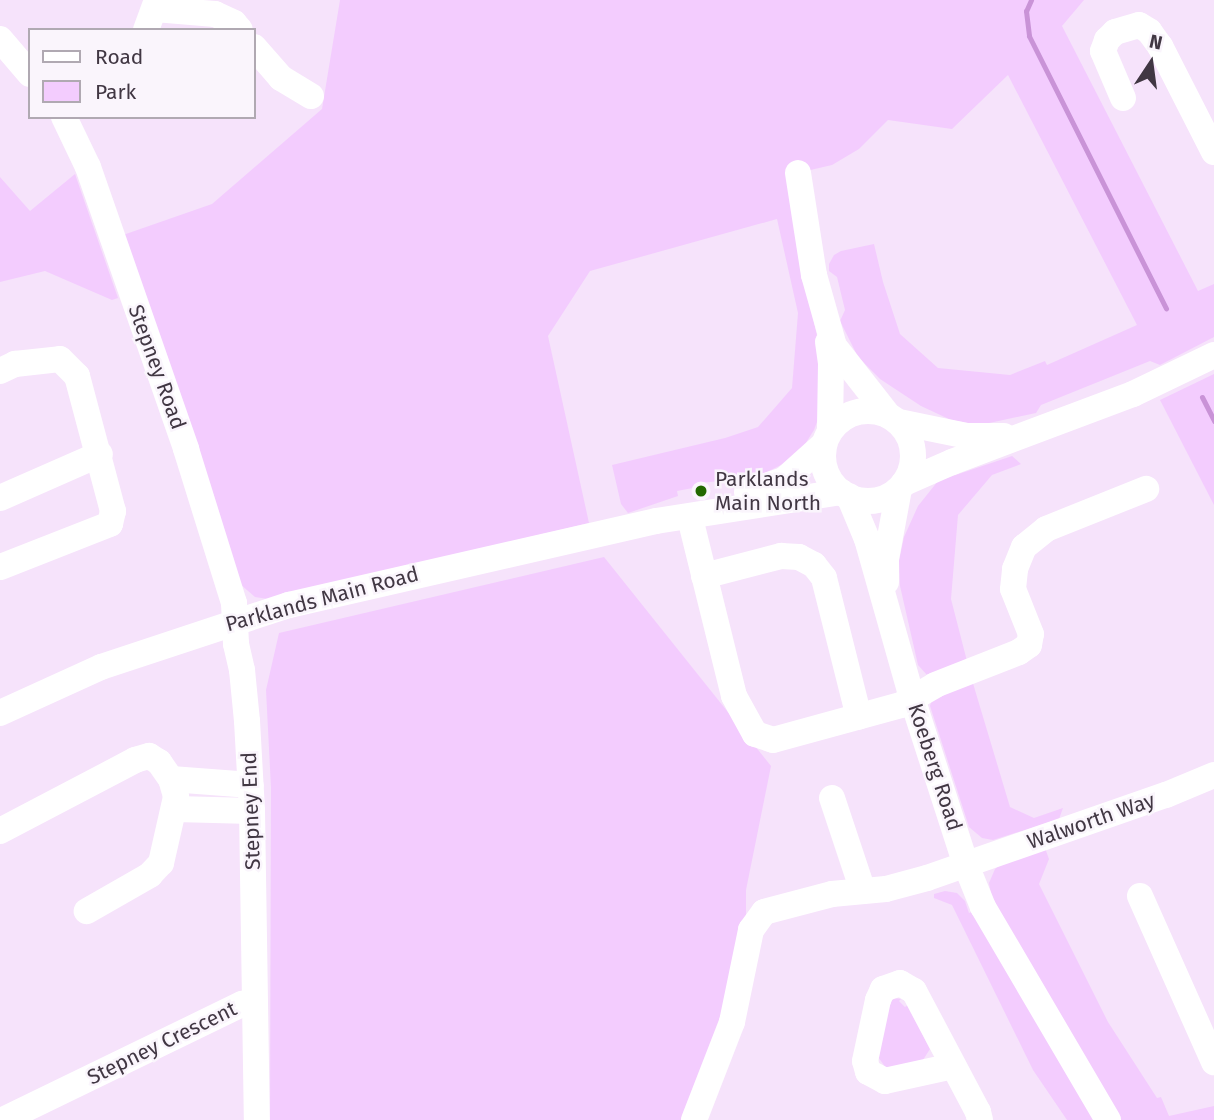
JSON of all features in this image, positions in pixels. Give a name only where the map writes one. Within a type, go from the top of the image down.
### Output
[{"type":"street","points":[[153,13],[215,14],[238,28]]},
{"type":"street","points":[[1123,98],[1103,51],[1107,40],[1115,32],[1139,25],[1149,31],[1160,46],[1212,142]]},
{"type":"street","points":[[0,39],[28,72]]},
{"type":"street","points":[[256,49],[281,78],[311,96]]},
{"type":"street","name":"Stepney Road","points":[[65,119],[88,167],[186,449],[234,603],[234,621]]},
{"type":"street","points":[[798,173],[831,364],[826,471],[846,494],[870,501],[891,495],[902,486],[952,462],[1133,394],[1214,355]]},
{"type":"street","points":[[822,306],[834,346],[911,441],[914,452],[910,474],[902,486]]},
{"type":"street","points":[[0,370],[15,364],[60,359],[77,376],[111,495],[113,511],[110,524],[0,567]]},
{"type":"street","points":[[827,437],[837,422],[856,412],[878,411],[894,419],[954,435],[998,437],[1077,416]]},
{"type":"street","name":"Parklands Main Road","points":[[656,521],[702,503],[784,480],[827,437]]},
{"type":"street","points":[[0,498],[100,454]]},
{"type":"street","name":"Koeberg Road","points":[[892,626],[886,559],[902,486]]},
{"type":"street","points":[[690,518],[734,696],[755,734],[773,740],[901,705],[934,685],[1019,652],[1029,645],[1031,634],[1013,589],[1015,569],[1024,547],[1046,529],[1146,489]]},
{"type":"street","name":"Parklands Main Road","points":[[0,713],[101,667],[234,621],[402,577],[656,521],[690,518],[780,500],[846,494]]},
{"type":"street","name":"Koeberg Road","points":[[846,494],[867,539],[912,698],[966,865],[983,906],[1108,1120]]},
{"type":"street","points":[[704,576],[781,556],[799,557],[814,565],[824,578],[859,717]]},
{"type":"street","name":"Stepney End","points":[[234,621],[242,670],[251,798],[254,1001]]},
{"type":"street","points":[[0,831],[135,760],[149,756],[159,762],[171,779],[176,797],[161,863],[150,875],[87,911]]},
{"type":"street","name":"Walworth Way","points":[[694,1120],[732,1021],[751,930],[758,918],[778,906],[832,894],[886,888],[966,865],[1166,795],[1214,775]]},
{"type":"street","points":[[171,779],[251,798]]},
{"type":"street","points":[[175,809],[251,798]]},
{"type":"street","points":[[832,798],[863,891]]},
{"type":"street","points":[[1140,896],[1214,1062]]},
{"type":"street","name":"Stepney Crescent","points":[[3,1120],[242,1004],[254,1001],[257,1120]]},
{"type":"street","points":[[953,1066],[980,1120]]},
{"type":"green space","points":[[340,0],[1084,0],[1062,26],[1198,291],[1214,284],[1214,337],[1160,365],[1150,361],[1041,405],[1036,413],[980,425],[951,420],[921,406],[880,379],[858,357],[840,321],[845,310],[837,277],[829,271],[829,264],[834,255],[841,251],[874,244],[900,334],[938,368],[1010,375],[1045,361],[1047,365],[1137,325],[1008,75],[952,129],[888,120],[859,149],[832,165],[789,175],[803,272],[823,363],[824,403],[814,430],[797,457],[755,478],[698,483],[698,487],[677,491],[678,496],[628,513],[621,504],[612,465],[725,438],[758,427],[792,388],[798,313],[777,219],[590,271],[548,336],[589,523],[268,599],[255,597],[240,584],[123,235],[212,204],[322,109]]},
{"type":"green space","points":[[75,174],[118,298],[112,300],[45,271],[0,282],[0,177],[30,211]]},
{"type":"green space","points":[[1214,374],[1214,505],[1160,400]]},
{"type":"green space","points":[[1012,456],[1021,464],[992,475],[958,515],[951,599],[968,665],[927,675],[918,665],[900,586],[899,561],[904,537],[918,506],[938,481]]},
{"type":"green space","points":[[604,557],[771,766],[746,890],[746,919],[724,1027],[686,1120],[270,1120],[271,788],[266,690],[279,633]]},
{"type":"green space","points":[[972,680],[1010,807],[1034,818],[1063,808],[1059,819],[993,840],[982,838],[969,827],[930,706],[932,699]]},
{"type":"green space","points":[[1045,848],[1049,859],[1039,884],[1108,1022],[1157,1098],[1161,1097],[1169,1116],[1214,1106],[1214,1120],[1067,1120],[1033,1070],[952,905],[934,898],[934,894],[945,891],[957,893],[965,901],[969,913],[993,904],[989,883],[995,869],[1001,864]]},
{"type":"green space","points":[[894,998],[901,999],[899,1001],[905,1007],[908,1005],[930,1049],[923,1060],[886,1068],[878,1057],[889,1003]]},
{"type":"waterway","points":[[1031,0],[1026,11],[1029,36],[1166,308]]},
{"type":"waterway","points":[[1202,397],[1214,421]]},
{"type":"place","name":"Parklands Main North","points":[[701,491]]}]
